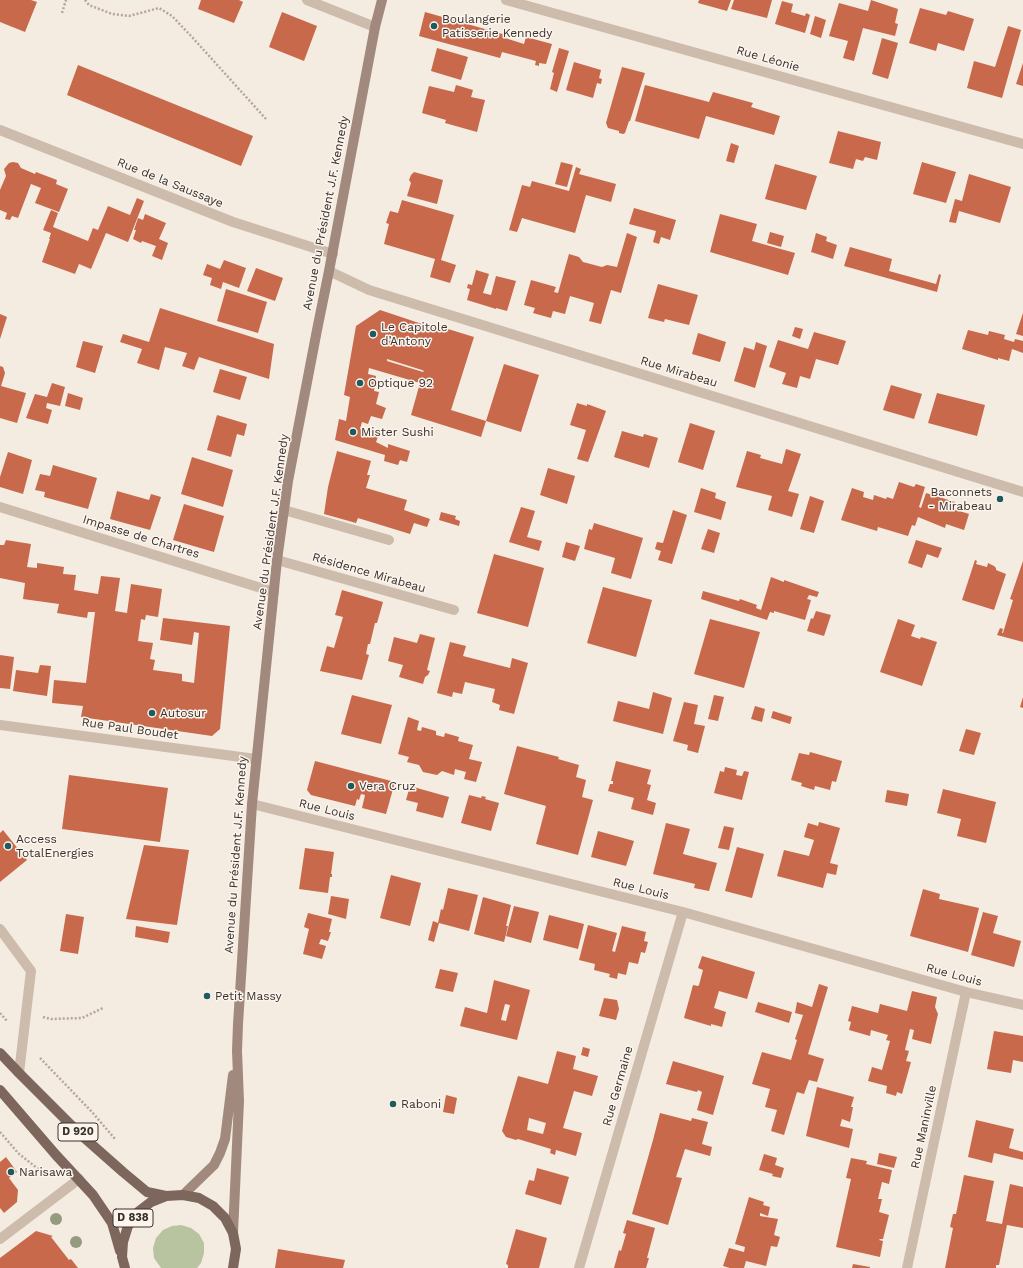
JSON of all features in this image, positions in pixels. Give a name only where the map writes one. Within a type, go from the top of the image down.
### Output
[{"type":"main road","name":"D 920","points":[[0,1053],[19,1074],[80,1134],[123,1172],[147,1192],[166,1196]]},
{"type":"main road","name":"D 920","points":[[0,1090],[93,1195],[112,1223],[122,1257]]},
{"type":"main road","name":"D 838","points":[[125,1268],[122,1257],[123,1242],[128,1226],[138,1212],[151,1202],[166,1196],[183,1195],[199,1198],[213,1206],[225,1218],[233,1233],[236,1249],[233,1268]]},
{"type":"street","points":[[307,0],[375,27]]},
{"type":"street","name":"Avenue du Président J.F. Kennedy","points":[[183,1195],[214,1165],[225,1139],[237,1051],[252,804],[277,560],[288,481],[330,271],[375,27],[382,0]]},
{"type":"street","name":"Rue Léonie","points":[[506,0],[1023,144]]},
{"type":"street","name":"Rue de la Saussaye","points":[[0,130],[233,222],[333,254]]},
{"type":"street","name":"Rue Mirabeau","points":[[330,271],[369,290],[1023,492]]},
{"type":"street","name":"Impasse de Chartres","points":[[0,507],[274,592]]},
{"type":"street","points":[[284,510],[389,540]]},
{"type":"street","name":"Résidence Mirabeau","points":[[277,560],[454,610]]},
{"type":"street","name":"Rue Paul Boudet","points":[[0,725],[256,759]]},
{"type":"street","name":"Rue Louis","points":[[252,804],[682,912],[966,992],[1023,1005]]},
{"type":"street","name":"Rue Germaine","points":[[579,1268],[682,912]]},
{"type":"street","points":[[0,929],[31,971],[19,1074]]},
{"type":"street","name":"Rue Maninville","points":[[906,1268],[966,992]]},
{"type":"street","name":"Avenue du Président J.F. Kennedy","points":[[233,1233],[239,1101],[237,1051]]},
{"type":"street","points":[[0,1239],[79,1180]]},
{"type":"path","points":[[62,13],[66,0]]},
{"type":"path","points":[[85,0],[90,5],[112,14],[129,16],[159,8],[172,16],[266,119]]},
{"type":"path","points":[[27,1014],[51,1019],[82,1018],[103,1008]]},
{"type":"path","points":[[0,1013],[51,1071],[92,1112],[119,1145]]},
{"type":"path","points":[[0,1132],[18,1153],[42,1172],[55,1179],[79,1180]]},
{"type":"green space","points":[[181,1225],[191,1228],[199,1234],[204,1243],[204,1253],[201,1263],[197,1268],[161,1268],[154,1258],[153,1248],[156,1238],[163,1230],[172,1226]]},
{"type":"building","points":[[0,0],[31,0],[37,2],[25,32],[0,22]]},
{"type":"building","points":[[201,0],[239,0],[243,2],[234,23],[198,9]]},
{"type":"building","points":[[699,0],[731,0],[727,11],[698,3]]},
{"type":"building","points":[[734,0],[772,0],[767,18],[731,9]]},
{"type":"building","points":[[871,0],[898,9],[895,23],[898,24],[895,36],[863,28],[854,61],[843,58],[848,41],[829,36],[839,3],[868,11]]},
{"type":"building","points":[[782,1],[793,4],[791,12],[805,16],[806,13],[810,15],[805,33],[775,24]]},
{"type":"building","points":[[920,8],[946,15],[948,11],[974,19],[964,51],[938,43],[936,51],[909,43]]},
{"type":"building","points":[[282,12],[317,26],[304,61],[269,47]]},
{"type":"building","points":[[425,12],[506,35],[505,38],[524,44],[526,37],[552,44],[546,64],[539,63],[539,66],[535,65],[536,61],[502,52],[500,58],[419,36]]},
{"type":"building","points":[[815,16],[826,20],[821,38],[810,34]]},
{"type":"building","points":[[1008,26],[1021,30],[1002,98],[967,88],[974,61],[995,67]]},
{"type":"building","points":[[882,38],[898,43],[888,79],[872,74]]},
{"type":"building","points":[[437,48],[468,57],[461,80],[431,71]]},
{"type":"building","points":[[559,48],[569,51],[557,92],[550,89],[554,73],[552,72]]},
{"type":"building","points":[[574,62],[601,70],[599,78],[602,79],[601,84],[597,83],[593,98],[566,90]]},
{"type":"building","points":[[1023,63],[1023,86],[1016,84]]},
{"type":"building","points":[[78,65],[253,136],[241,166],[67,95]]},
{"type":"building","points":[[622,67],[645,73],[630,121],[625,133],[623,134],[619,133],[619,131],[608,128],[606,123]]},
{"type":"building","points":[[456,85],[473,90],[471,97],[485,100],[477,132],[445,123],[446,120],[422,113],[429,86],[454,92]]},
{"type":"building","points":[[645,85],[709,102],[713,92],[753,103],[751,107],[780,116],[774,135],[706,116],[699,139],[635,121]]},
{"type":"building","points":[[838,131],[881,142],[877,160],[865,157],[863,161],[856,159],[853,169],[829,163]]},
{"type":"building","points":[[731,143],[739,146],[734,163],[726,161]]},
{"type":"building","points":[[561,162],[573,165],[567,187],[555,184]]},
{"type":"building","points":[[922,162],[956,172],[946,203],[913,194]]},
{"type":"building","points":[[9,163],[18,163],[21,168],[35,174],[36,172],[57,180],[56,184],[68,189],[59,212],[35,203],[41,188],[31,184],[18,218],[12,216],[10,220],[5,219],[7,213],[0,210],[0,190],[6,176],[4,169]]},
{"type":"building","points":[[775,164],[817,176],[806,210],[765,199]]},
{"type":"building","points":[[576,167],[581,169],[579,174],[616,184],[611,202],[586,195],[575,233],[522,218],[517,232],[509,230],[522,185],[530,187],[532,181],[569,191]]},
{"type":"building","points":[[414,172],[443,180],[437,204],[407,196],[411,183],[409,180]]},
{"type":"building","points":[[969,174],[1011,187],[1000,223],[959,211],[956,223],[949,222],[955,199],[962,201]]},
{"type":"building","points":[[137,198],[144,201],[128,242],[106,233],[91,269],[79,264],[75,274],[42,262],[51,233],[43,230],[51,210],[58,213],[53,227],[88,241],[93,228],[98,230],[108,206],[130,215]]},
{"type":"building","points":[[402,200],[454,215],[441,260],[456,265],[450,283],[430,277],[435,259],[384,244],[389,224],[386,223],[390,211],[398,213]]},
{"type":"building","points":[[634,208],[676,220],[670,240],[661,237],[659,244],[653,242],[656,231],[629,224]]},
{"type":"building","points":[[145,214],[166,223],[159,239],[168,243],[162,260],[152,256],[156,246],[142,241],[141,243],[133,239],[138,218],[143,220]]},
{"type":"building","points":[[720,214],[757,224],[752,241],[795,253],[788,275],[710,252]]},
{"type":"building","points":[[770,232],[784,236],[781,247],[767,243]]},
{"type":"building","points":[[627,233],[637,237],[621,293],[611,290],[601,324],[589,321],[594,303],[570,296],[565,314],[553,311],[551,318],[533,313],[535,308],[524,305],[531,280],[556,287],[554,292],[558,293],[569,254],[579,257],[583,262],[602,267],[607,265],[617,267]]},
{"type":"building","points":[[816,233],[827,237],[826,241],[837,245],[833,259],[811,252]]},
{"type":"building","points":[[850,247],[892,259],[889,271],[936,284],[939,274],[941,275],[937,292],[844,266]]},
{"type":"building","points":[[224,260],[246,268],[239,288],[223,282],[221,289],[210,285],[212,278],[203,275],[207,264],[220,269]]},
{"type":"building","points":[[256,268],[283,278],[275,301],[247,291]]},
{"type":"building","points":[[476,270],[489,274],[483,293],[491,295],[496,276],[516,281],[507,311],[467,300],[470,289],[467,288],[468,284],[472,285]]},
{"type":"building","points":[[658,284],[698,295],[689,325],[665,319],[664,322],[648,318]]},
{"type":"building","points":[[226,289],[267,302],[258,333],[217,321]]},
{"type":"building","points":[[160,308],[274,344],[269,379],[199,357],[194,370],[182,366],[187,353],[165,347],[159,370],[137,363],[142,349],[120,342],[123,334],[149,342]]},
{"type":"building","points":[[380,310],[434,328],[435,325],[474,337],[451,410],[486,421],[481,437],[411,415],[420,383],[369,368],[368,374],[376,376],[374,391],[379,392],[376,404],[386,408],[382,419],[371,416],[368,424],[362,422],[360,429],[379,434],[376,442],[388,448],[388,444],[410,451],[407,462],[400,460],[398,465],[384,461],[385,455],[335,440],[339,419],[346,421],[350,397],[344,395],[356,326]],"holes":[[[387,359],[424,371],[423,372],[387,361]]]},
{"type":"building","points":[[1023,313],[1023,336],[1016,334]]},
{"type":"building","points":[[0,314],[7,317],[0,339]]},
{"type":"building","points":[[795,327],[803,329],[800,339],[792,336]]},
{"type":"building","points":[[968,330],[988,335],[989,331],[1005,335],[1004,339],[1014,342],[1015,339],[1023,341],[1023,353],[1012,349],[1009,361],[998,358],[998,360],[962,349]]},
{"type":"building","points":[[814,332],[846,341],[838,365],[816,359],[810,379],[800,376],[797,388],[782,384],[786,373],[769,367],[778,340],[808,349]]},
{"type":"building","points":[[698,333],[726,342],[720,362],[692,354]]},
{"type":"building","points":[[83,341],[103,346],[95,373],[76,367]]},
{"type":"building","points":[[756,342],[767,346],[755,388],[734,381],[744,347],[754,350]]},
{"type":"building","points":[[504,364],[539,375],[521,432],[486,421]]},
{"type":"building","points":[[0,366],[3,367],[5,373],[1,386],[26,393],[17,423],[0,418]]},
{"type":"building","points":[[220,369],[247,377],[240,400],[213,392]]},
{"type":"building","points":[[52,383],[65,387],[60,406],[47,403],[46,408],[52,410],[48,424],[26,418],[35,394],[47,397]]},
{"type":"building","points":[[891,385],[922,394],[914,419],[883,410]]},
{"type":"building","points":[[68,393],[83,398],[80,410],[65,406]]},
{"type":"building","points":[[937,393],[985,405],[977,436],[928,423]]},
{"type":"building","points":[[577,403],[587,406],[587,404],[606,411],[588,462],[577,459],[586,430],[570,425]]},
{"type":"building","points":[[217,415],[247,424],[244,436],[237,434],[231,457],[207,450]]},
{"type":"building","points":[[690,423],[715,431],[703,470],[678,462]]},
{"type":"building","points":[[622,431],[643,437],[644,434],[658,438],[649,468],[614,457]]},
{"type":"building","points":[[786,449],[801,454],[788,491],[799,494],[792,517],[768,510],[772,496],[736,487],[747,451],[761,455],[760,458],[782,464]]},
{"type":"building","points":[[337,451],[371,461],[367,475],[370,475],[366,488],[407,500],[404,510],[430,519],[427,527],[414,523],[410,534],[358,518],[356,523],[324,514],[328,487]]},
{"type":"building","points":[[8,452],[32,460],[23,494],[0,487],[0,477]]},
{"type":"building","points":[[192,457],[233,470],[223,507],[181,494]]},
{"type":"building","points":[[53,465],[97,478],[88,509],[44,497],[45,492],[35,490],[40,474],[50,476]]},
{"type":"building","points":[[548,468],[575,476],[567,504],[540,495]]},
{"type":"building","points":[[899,482],[914,487],[916,484],[925,487],[919,507],[921,508],[926,493],[955,502],[953,509],[969,514],[964,530],[946,524],[945,528],[918,517],[915,526],[912,525],[908,536],[878,527],[877,531],[841,520],[852,488],[864,492],[863,497],[873,500],[874,495],[886,499],[887,497],[893,499]]},
{"type":"building","points":[[701,488],[716,493],[715,498],[726,502],[721,520],[694,512]]},
{"type":"building","points":[[117,491],[149,500],[151,494],[161,497],[150,530],[110,519]]},
{"type":"building","points":[[810,496],[824,501],[814,533],[800,529]]},
{"type":"building","points":[[184,504],[224,516],[214,552],[173,540]]},
{"type":"building","points":[[521,507],[535,511],[527,537],[542,541],[539,551],[509,542]]},
{"type":"building","points":[[673,510],[687,515],[672,564],[658,560],[661,551],[655,549],[657,542],[663,543]]},
{"type":"building","points":[[441,512],[456,516],[455,519],[460,521],[459,526],[439,520]]},
{"type":"building","points":[[594,523],[643,538],[631,579],[611,573],[615,558],[584,549],[589,529],[592,530]]},
{"type":"building","points":[[708,529],[720,533],[714,553],[701,549]]},
{"type":"building","points":[[6,540],[31,544],[27,567],[37,568],[37,563],[64,567],[63,574],[76,575],[74,590],[98,594],[101,576],[120,578],[115,611],[127,613],[131,584],[162,589],[158,617],[146,615],[145,620],[141,619],[138,641],[153,643],[150,659],[155,660],[153,670],[182,674],[182,681],[194,683],[199,633],[194,632],[192,645],[160,640],[163,618],[230,626],[220,729],[212,736],[81,717],[83,706],[52,703],[54,680],[86,683],[95,612],[88,612],[87,618],[57,613],[59,604],[23,599],[25,583],[0,578],[0,545],[4,545]]},
{"type":"building","points":[[916,540],[942,548],[938,558],[927,554],[922,568],[908,563]]},
{"type":"building","points":[[566,542],[580,546],[575,561],[562,557]]},
{"type":"building","points":[[494,554],[544,568],[528,627],[477,613]]},
{"type":"building","points":[[975,560],[977,561],[976,564],[987,567],[988,563],[994,566],[996,570],[1006,574],[994,610],[962,600]]},
{"type":"building","points":[[1023,561],[1023,642],[997,635],[1000,628],[1003,629],[1003,633],[1013,600],[1010,599]]},
{"type":"building","points":[[771,577],[819,592],[817,597],[809,595],[807,599],[811,600],[805,620],[774,611],[774,613],[770,612],[767,620],[701,599],[703,591],[739,601],[740,599],[757,605],[756,608],[761,610]]},
{"type":"building","points":[[603,587],[652,600],[636,657],[587,643]]},
{"type":"building","points":[[342,590],[383,602],[377,623],[375,623],[370,644],[368,644],[366,654],[369,655],[362,680],[320,671],[327,646],[334,648],[343,617],[335,615]]},
{"type":"building","points":[[816,611],[831,615],[824,636],[807,631],[811,618],[813,619]]},
{"type":"building","points":[[710,619],[760,632],[744,688],[694,674]]},
{"type":"building","points":[[898,619],[915,625],[911,636],[920,639],[921,637],[937,642],[922,686],[880,672]]},
{"type":"building","points":[[420,634],[435,638],[427,670],[430,671],[425,677],[423,684],[399,677],[403,665],[388,661],[394,637],[417,643]]},
{"type":"building","points":[[450,642],[466,646],[463,656],[510,668],[512,658],[528,663],[514,714],[499,710],[500,705],[492,702],[495,689],[465,682],[462,694],[453,692],[452,697],[437,693]]},
{"type":"building","points":[[0,655],[14,657],[10,689],[0,688]]},
{"type":"building","points":[[40,665],[51,666],[47,696],[13,691],[16,670],[38,673]]},
{"type":"building","points":[[653,692],[672,698],[663,734],[613,721],[618,701],[649,709]]},
{"type":"building","points":[[352,695],[392,705],[381,744],[341,734]]},
{"type":"building","points":[[714,695],[724,697],[718,721],[708,719]]},
{"type":"building","points":[[1023,697],[1023,708],[1020,707]]},
{"type":"building","points":[[684,702],[698,705],[694,724],[705,726],[698,753],[687,750],[688,745],[673,741]]},
{"type":"building","points":[[755,706],[765,709],[762,722],[751,719]]},
{"type":"building","points":[[773,711],[792,717],[790,724],[771,718]]},
{"type":"building","points":[[408,717],[419,721],[417,730],[421,731],[422,727],[436,731],[436,735],[444,737],[445,733],[459,737],[458,741],[473,745],[469,759],[482,762],[476,782],[464,779],[466,772],[455,769],[454,775],[442,771],[437,775],[423,772],[419,765],[407,762],[409,757],[398,754]]},
{"type":"building","points":[[966,729],[981,733],[974,755],[959,751]]},
{"type":"building","points":[[517,746],[559,757],[558,759],[579,765],[576,777],[586,780],[582,797],[593,800],[578,855],[536,844],[546,806],[504,794]]},
{"type":"building","points":[[810,752],[842,761],[836,782],[832,781],[830,790],[815,786],[814,790],[801,786],[802,783],[791,780],[799,753],[809,755]]},
{"type":"building","name":"Vera Cruz","points":[[315,761],[395,782],[386,814],[362,808],[365,795],[361,794],[359,800],[357,799],[355,806],[311,795],[307,790]]},
{"type":"building","points":[[616,761],[651,770],[647,784],[651,785],[647,800],[656,803],[653,815],[631,809],[634,798],[608,791],[610,784],[613,784],[613,781],[611,781]]},
{"type":"building","points":[[725,767],[737,770],[736,775],[742,776],[744,771],[749,772],[742,800],[714,793],[720,771],[724,772]]},
{"type":"building","points":[[69,775],[168,788],[160,842],[62,829]]},
{"type":"building","points":[[410,786],[449,797],[443,818],[416,811],[418,803],[406,800]]},
{"type":"building","points":[[943,789],[996,802],[986,843],[957,836],[961,819],[937,813]]},
{"type":"building","points":[[887,790],[909,794],[907,806],[885,802]]},
{"type":"building","points":[[469,795],[481,798],[482,796],[486,797],[485,799],[499,803],[491,831],[461,823]]},
{"type":"building","points":[[819,822],[840,828],[830,863],[838,865],[836,875],[827,873],[823,888],[777,876],[784,850],[809,856],[814,840],[804,837],[808,823],[818,826]]},
{"type":"building","points":[[666,823],[690,829],[683,854],[717,863],[709,891],[694,888],[695,884],[653,874]]},
{"type":"building","points":[[724,826],[734,828],[729,850],[718,848]]},
{"type":"building","name":"Access TotalEnergies","points":[[3,830],[27,860],[0,882],[0,833]]},
{"type":"building","points":[[598,831],[634,841],[626,866],[591,857]]},
{"type":"building","points":[[144,845],[189,850],[177,925],[126,919]]},
{"type":"building","points":[[737,847],[764,854],[752,898],[725,891]]},
{"type":"building","points":[[305,848],[334,852],[331,874],[332,877],[330,877],[328,893],[299,889]]},
{"type":"building","points":[[391,875],[421,883],[410,926],[380,918]]},
{"type":"building","points":[[448,888],[478,895],[469,931],[439,923],[434,942],[428,940],[433,921],[438,923],[441,909],[443,910]]},
{"type":"building","points":[[923,889],[940,894],[939,899],[979,908],[968,952],[910,936]]},
{"type":"building","points":[[331,896],[349,899],[346,919],[328,914]]},
{"type":"building","points":[[483,897],[511,905],[504,942],[474,934]]},
{"type":"building","points":[[514,906],[539,912],[531,943],[506,936]]},
{"type":"building","points":[[983,912],[998,916],[993,933],[1021,941],[1014,967],[971,955]]},
{"type":"building","points":[[308,913],[332,919],[329,932],[331,932],[328,941],[321,939],[319,944],[326,946],[322,959],[303,954],[309,929],[304,927]]},
{"type":"building","points":[[66,914],[84,917],[78,954],[60,951]]},
{"type":"building","points":[[549,915],[584,924],[578,949],[543,940]]},
{"type":"building","points":[[588,925],[617,933],[612,951],[615,952],[622,926],[646,932],[644,941],[648,942],[645,953],[641,952],[638,964],[629,962],[626,975],[618,973],[617,979],[609,977],[610,974],[594,970],[595,964],[579,960]]},
{"type":"building","points":[[136,926],[170,932],[168,943],[135,937]]},
{"type":"building","points":[[702,956],[755,972],[747,999],[719,991],[714,1008],[726,1012],[722,1027],[711,1024],[711,1026],[684,1018],[693,985],[699,985],[703,970],[698,968]]},
{"type":"building","points":[[440,969],[458,973],[453,992],[435,988]]},
{"type":"building","points":[[494,980],[530,990],[517,1040],[460,1026],[465,1007],[487,1013]],"holes":[[[505,1004],[510,1005],[506,1021],[501,1020]]]},
{"type":"building","points":[[819,984],[828,987],[808,1054],[824,1059],[817,1082],[809,1080],[804,1094],[797,1092],[784,1135],[771,1131],[777,1110],[765,1107],[770,1089],[752,1084],[762,1052],[791,1060],[797,1040],[795,1039],[803,1015],[795,1013],[797,1002],[812,1007]]},
{"type":"building","points":[[912,991],[937,997],[935,1007],[938,1014],[931,1044],[912,1039],[914,1030],[910,1029],[905,1050],[909,1051],[906,1061],[911,1062],[902,1094],[897,1092],[896,1096],[886,1093],[887,1086],[868,1081],[872,1067],[882,1070],[890,1041],[886,1040],[888,1035],[871,1030],[870,1036],[849,1030],[851,1022],[848,1021],[852,1006],[878,1013],[880,1004],[907,1011]]},
{"type":"building","points":[[604,998],[617,1000],[619,1009],[616,1020],[599,1016]]},
{"type":"building","points":[[758,1002],[792,1012],[789,1023],[755,1012]]},
{"type":"building","points":[[994,1031],[1023,1036],[1023,1062],[1013,1060],[1011,1073],[987,1069]]},
{"type":"building","points":[[583,1047],[590,1049],[588,1057],[581,1055]]},
{"type":"building","points":[[557,1051],[576,1056],[573,1069],[598,1076],[592,1096],[574,1091],[563,1128],[582,1133],[576,1156],[556,1150],[555,1155],[550,1153],[551,1149],[506,1137],[502,1131],[518,1076],[548,1084]],"holes":[[[529,1118],[546,1123],[543,1134],[527,1130]]]},
{"type":"building","points":[[673,1061],[724,1076],[713,1115],[697,1110],[702,1092],[666,1084]]},
{"type":"building","points":[[817,1087],[854,1097],[851,1107],[853,1107],[850,1122],[842,1119],[840,1126],[853,1129],[849,1148],[806,1136]]},
{"type":"building","points":[[446,1095],[457,1098],[454,1114],[443,1112]]},
{"type":"building","points":[[660,1113],[691,1121],[692,1118],[708,1122],[702,1144],[712,1147],[710,1156],[685,1149],[676,1177],[682,1178],[668,1225],[632,1214]]},
{"type":"building","points":[[976,1120],[1014,1129],[1009,1148],[1023,1152],[1023,1160],[994,1153],[992,1163],[968,1157]]},
{"type":"building","points":[[879,1153],[897,1157],[894,1168],[877,1164]]},
{"type":"building","points":[[764,1154],[777,1158],[775,1165],[784,1168],[781,1178],[759,1170]]},
{"type":"building","points":[[6,1157],[17,1172],[9,1178],[18,1190],[17,1202],[4,1213],[0,1208],[0,1162]]},
{"type":"building","points":[[851,1158],[867,1161],[866,1164],[892,1170],[889,1184],[882,1182],[878,1199],[882,1199],[879,1212],[889,1215],[883,1239],[879,1240],[883,1241],[880,1257],[836,1247],[851,1179],[846,1178]]},
{"type":"building","points":[[537,1168],[569,1177],[561,1205],[525,1194],[529,1180],[534,1181]]},
{"type":"building","points":[[964,1175],[994,1181],[986,1221],[1002,1224],[1010,1184],[1023,1187],[1023,1228],[1007,1225],[999,1265],[996,1265],[996,1268],[945,1268],[953,1228],[950,1227],[953,1214],[956,1214]]},
{"type":"building","points":[[749,1197],[764,1202],[763,1205],[770,1207],[768,1216],[760,1213],[760,1216],[778,1219],[774,1235],[780,1237],[777,1247],[771,1246],[766,1266],[746,1261],[744,1268],[730,1268],[723,1266],[729,1248],[744,1252],[745,1247],[735,1244]]},
{"type":"building","points":[[627,1220],[655,1228],[647,1258],[649,1258],[646,1268],[614,1268],[619,1250],[621,1251],[626,1234],[623,1233]]},
{"type":"building","points":[[516,1229],[547,1238],[539,1268],[508,1268],[508,1265],[506,1264]]},
{"type":"building","points":[[36,1231],[53,1236],[51,1237],[69,1260],[71,1259],[78,1268],[0,1268],[0,1258]]},
{"type":"building","points":[[278,1249],[345,1260],[343,1268],[275,1268]]},
{"type":"building","points":[[853,1264],[870,1267],[870,1268],[852,1268]]},
{"type":"place","name":"Boulangerie Patisserie Kennedy","points":[[434,26]]},
{"type":"place","name":"Le Capitole d’Antony","points":[[373,334]]},
{"type":"place","name":"Optique 92","points":[[360,383]]},
{"type":"place","name":"Mister Sushi","points":[[353,432]]},
{"type":"place","name":"Baconnets - Mirabeau","points":[[1000,499]]},
{"type":"place","name":"Autosur","points":[[152,713]]},
{"type":"place","name":"Vera Cruz","points":[[351,786]]},
{"type":"place","name":"Access TotalEnergies","points":[[8,846]]},
{"type":"place","name":"Petit Massy","points":[[207,996]]},
{"type":"place","name":"Raboni","points":[[393,1104]]},
{"type":"place","name":"Narisawa","points":[[11,1172]]}]
